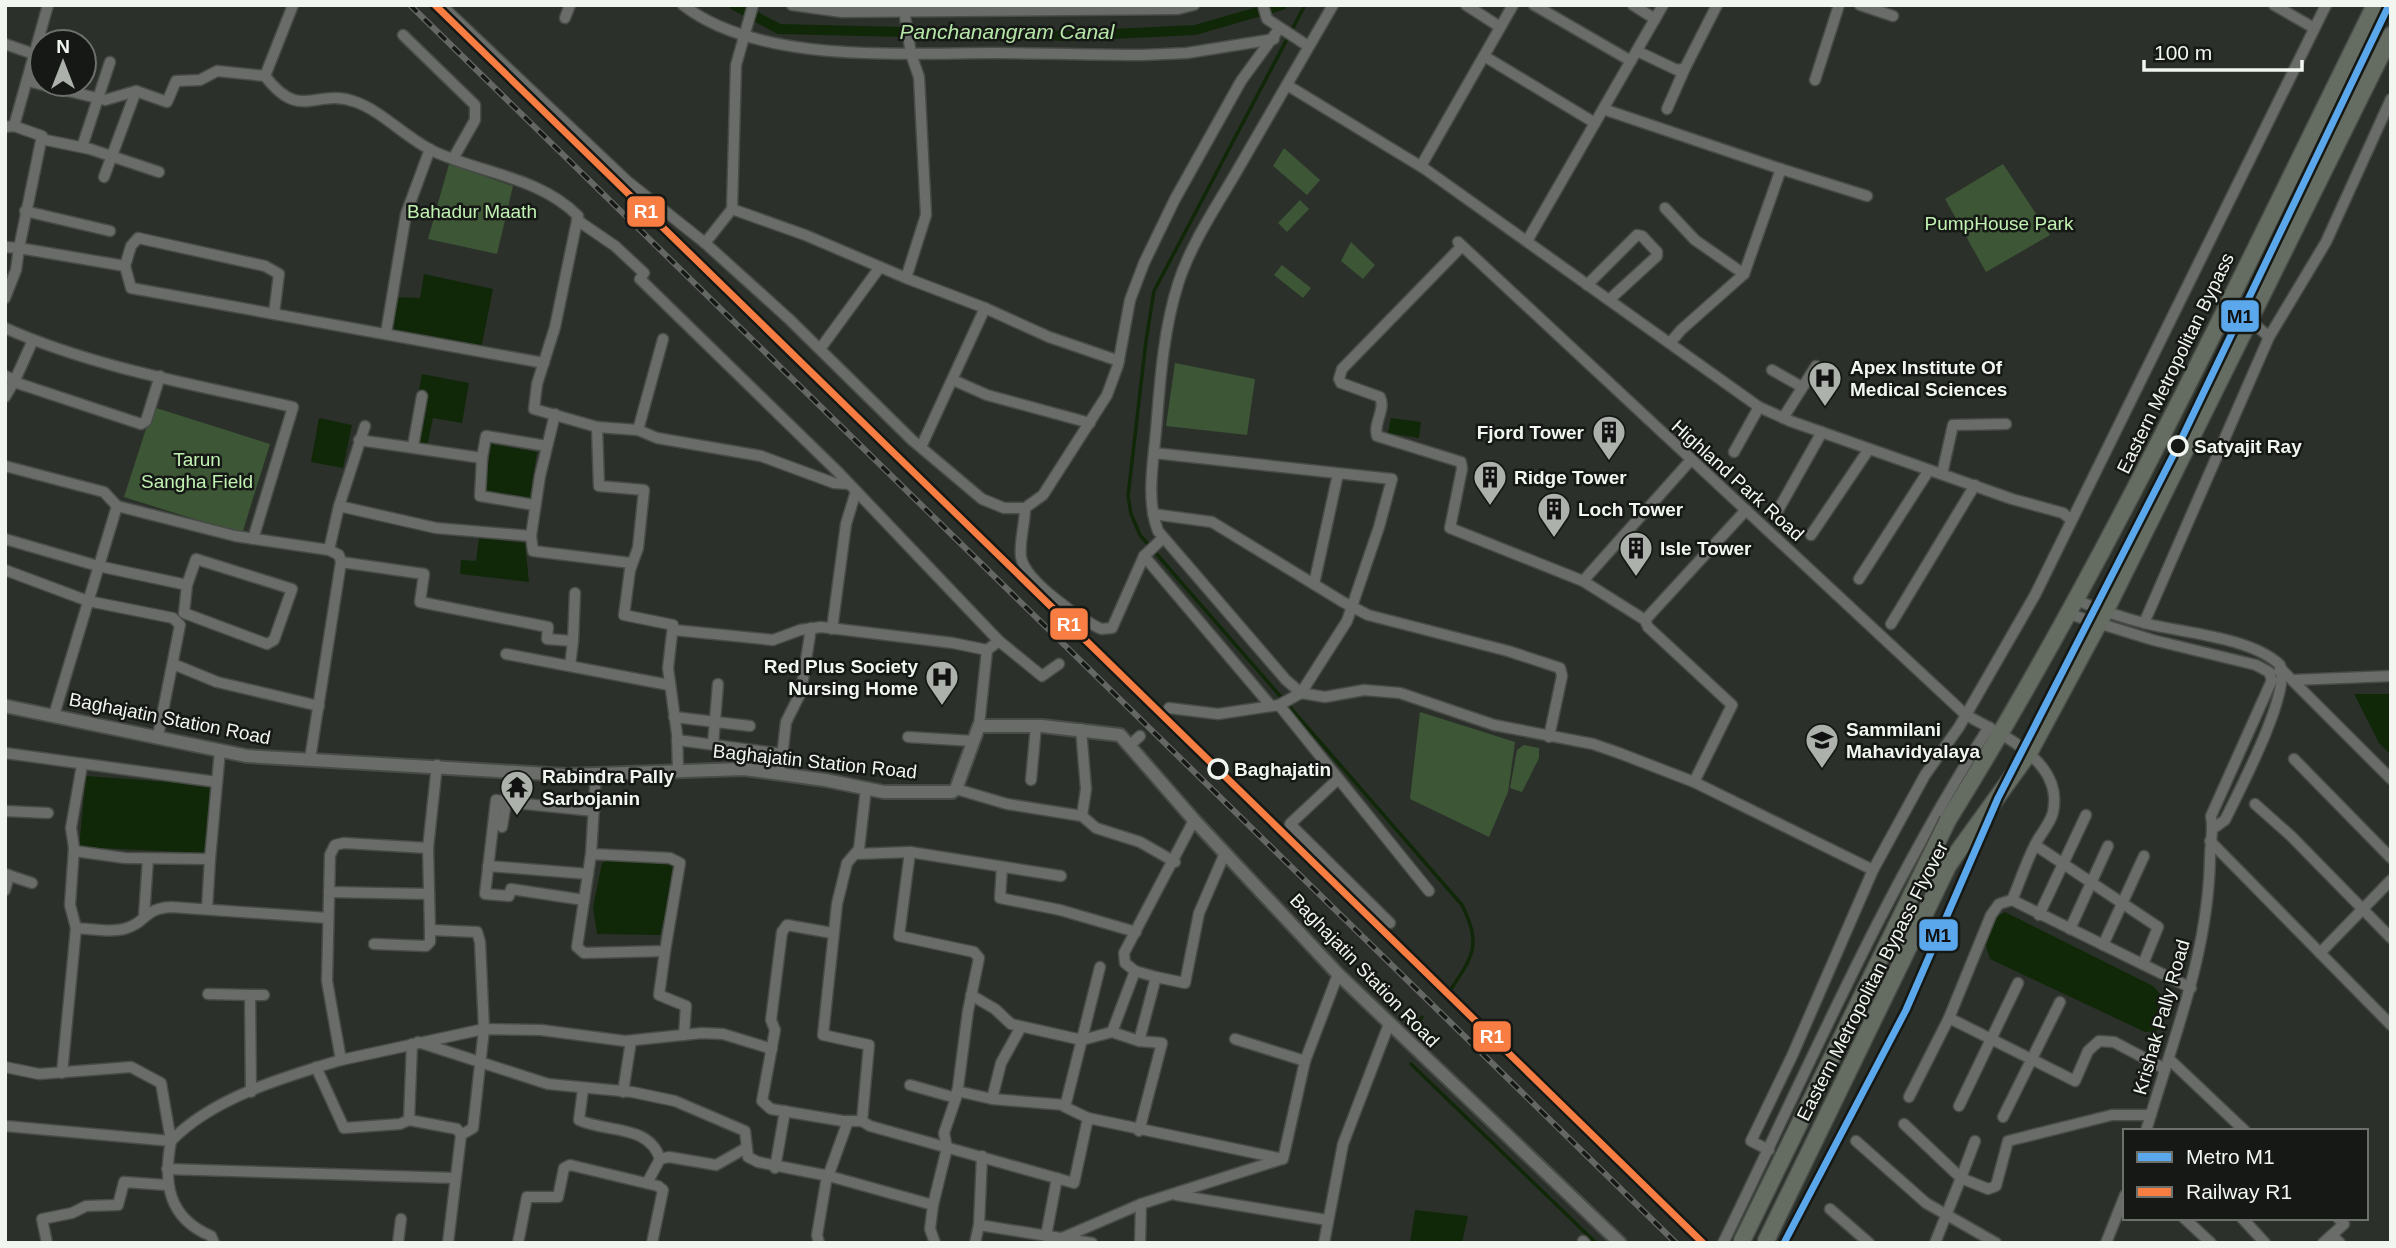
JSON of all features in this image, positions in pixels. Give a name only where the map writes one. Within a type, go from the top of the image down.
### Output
[{"type":"main road","name":"Eastern Metropolitan Bypass","points":[[1995,730],[2073,607],[2114,533],[2375,5]]},
{"type":"main road","name":"Eastern Metropolitan Bypass Flyover","points":[[1767,1243],[1948,866],[2029,752],[2101,618],[2391,36]]},
{"type":"main road","name":"Eastern Metropolitan Bypass Flyover","points":[[1741,1243],[1948,820],[1995,730]]},
{"type":"street","points":[[41,28],[48,5]]},
{"type":"street","points":[[265,76],[293,5]]},
{"type":"street","points":[[441,5],[627,181],[705,243],[921,447],[982,499],[1025,513]]},
{"type":"street","points":[[565,18],[570,5]]},
{"type":"street","points":[[683,5],[725,30],[745,31],[854,52],[1187,53],[1274,39]]},
{"type":"street","points":[[799,6],[842,12],[1009,8],[1178,9],[1194,5]]},
{"type":"street","points":[[1263,5],[1267,19],[1303,44]]},
{"type":"street","points":[[1333,5],[1303,44],[1287,85],[1214,210],[1179,281],[1167,328],[1154,453],[1153,514],[1161,540],[1286,680],[1301,692],[1325,697],[1382,689],[1494,725],[1593,744],[1694,782],[1873,870]]},
{"type":"street","points":[[1465,5],[1500,27]]},
{"type":"street","points":[[1421,166],[1513,5]]},
{"type":"street","points":[[1534,5],[1631,61]]},
{"type":"street","points":[[1633,5],[1655,19]]},
{"type":"street","points":[[1527,241],[1663,5]]},
{"type":"street","points":[[1667,109],[1717,5]]},
{"type":"street","points":[[1815,80],[1839,5]]},
{"type":"street","points":[[1860,5],[1893,16]]},
{"type":"street","points":[[2274,5],[2315,28]]},
{"type":"street","points":[[1769,1150],[1751,1141],[1793,1056],[1873,870],[1924,775],[1966,715],[2035,595],[2070,519],[2326,5]]},
{"type":"street","points":[[705,243],[732,209],[736,65],[752,7]]},
{"type":"street","points":[[904,10],[911,54],[919,77],[926,215],[906,278]]},
{"type":"street","points":[[1161,540],[1144,556],[1112,628],[1101,629],[1066,607],[1027,570],[1020,554],[1025,513],[1043,495],[1107,395],[1119,361],[1130,300],[1144,263],[1175,199],[1241,81],[1281,30]]},
{"type":"street","points":[[403,35],[475,105],[475,120],[454,157]]},
{"type":"street","points":[[5,44],[28,52]]},
{"type":"street","points":[[1637,51],[1677,70],[1685,68]]},
{"type":"street","points":[[1484,56],[1595,123]]},
{"type":"street","points":[[82,148],[110,62]]},
{"type":"street","points":[[98,98],[105,100],[136,91],[167,102],[176,81],[200,80],[217,71],[265,76],[279,94],[303,103],[336,98],[357,102],[430,149],[527,184],[567,205],[578,216],[537,384],[534,409],[597,427],[638,430],[666,440],[761,456],[852,487]]},
{"type":"street","points":[[5,298],[16,270],[24,211],[42,136],[10,126],[28,77]]},
{"type":"street","points":[[1287,85],[1421,166],[1759,407],[1929,470],[2063,513],[2070,519]]},
{"type":"street","points":[[104,177],[136,91]]},
{"type":"street","points":[[2144,623],[2269,337],[2326,242],[2391,99]]},
{"type":"street","points":[[1603,109],[1867,195]]},
{"type":"street","points":[[41,139],[82,148],[159,172]]},
{"type":"street","points":[[386,333],[406,214],[430,149]]},
{"type":"street","points":[[1670,343],[1744,274],[1781,169]]},
{"type":"street","points":[[1665,208],[1695,240],[1744,274]]},
{"type":"street","points":[[732,209],[985,308],[1049,337],[1119,361]]},
{"type":"street","points":[[24,211],[110,231]]},
{"type":"street","points":[[577,220],[615,246],[643,273],[640,279],[852,487],[999,641],[1042,676],[1059,664]]},
{"type":"street","points":[[1587,285],[1637,235],[1642,236],[1657,252],[1657,256],[1609,300]]},
{"type":"street","points":[[274,314],[279,274],[265,266],[138,238],[131,246],[125,266],[131,288],[274,314],[386,333],[544,363]]},
{"type":"street","name":"Highland Park Road","points":[[1583,581],[1450,528],[1462,470],[1461,462],[1377,436],[1382,402],[1380,397],[1341,383],[1339,379],[1342,369],[1460,244],[1690,461],[1966,715],[2029,752],[2053,781],[2053,815],[2035,845],[2012,900]]},
{"type":"street","points":[[5,247],[125,266]]},
{"type":"street","points":[[820,349],[880,267]]},
{"type":"street","points":[[2226,307],[2250,320],[2269,337]]},
{"type":"street","points":[[921,447],[985,308]]},
{"type":"street","points":[[5,328],[33,340],[160,376],[293,407],[253,539]]},
{"type":"street","points":[[638,430],[663,339]]},
{"type":"street","points":[[5,397],[11,379],[33,340]]},
{"type":"street","points":[[1783,418],[1816,366]]},
{"type":"street","points":[[1772,370],[1802,387]]},
{"type":"street","points":[[11,379],[141,424],[146,421],[160,376]]},
{"type":"street","points":[[953,380],[987,395],[1090,424]]},
{"type":"street","points":[[413,446],[422,396]]},
{"type":"street","points":[[1734,452],[1759,407]]},
{"type":"street","points":[[555,414],[534,505],[531,536],[533,551],[631,564]]},
{"type":"street","points":[[1942,474],[1953,425],[2006,424]]},
{"type":"street","points":[[329,550],[339,506],[365,426]]},
{"type":"street","points":[[597,427],[599,486],[644,490],[638,548],[631,564],[624,615],[673,625],[669,685],[678,769]]},
{"type":"street","points":[[1777,512],[1822,432]]},
{"type":"street","points":[[534,505],[480,496],[486,436],[547,446]]},
{"type":"street","points":[[359,440],[482,458]]},
{"type":"street","points":[[1811,535],[1870,449]]},
{"type":"street","points":[[1154,453],[1392,479],[1353,607],[1344,628],[1301,692],[1290,700],[1275,705],[1218,714],[1170,708]]},
{"type":"street","points":[[1690,461],[1583,581],[1645,620],[1648,627],[1732,705],[1694,782]]},
{"type":"street","points":[[5,466],[104,492],[117,506],[253,539],[329,550],[339,555],[341,562],[310,759]]},
{"type":"street","points":[[1859,579],[1929,470]]},
{"type":"street","points":[[1314,584],[1338,474]]},
{"type":"street","points":[[1891,624],[1975,485]]},
{"type":"street","points":[[832,629],[852,487]]},
{"type":"street","points":[[54,715],[117,506]]},
{"type":"street","points":[[339,506],[436,528],[531,536]]},
{"type":"street","points":[[1645,620],[1746,510]]},
{"type":"street","points":[[1153,514],[1212,522],[1368,615],[1508,651],[1560,668],[1562,677],[1549,737]]},
{"type":"street","points":[[5,539],[98,566],[187,585]]},
{"type":"street","points":[[1144,556],[1338,779],[1429,891]]},
{"type":"street","points":[[158,736],[184,613],[187,585],[196,559],[292,589],[274,640],[267,644],[184,613]]},
{"type":"street","points":[[341,562],[424,574],[420,602],[548,627],[547,639],[573,641]]},
{"type":"street","points":[[5,570],[88,601],[173,618],[180,625]]},
{"type":"street","points":[[570,666],[575,593]]},
{"type":"street","points":[[2073,607],[2269,672],[2283,670]]},
{"type":"street","points":[[2073,607],[2101,618],[2144,623],[2255,648],[2274,659],[2391,779]]},
{"type":"street","points":[[674,630],[773,640],[811,628],[832,629],[953,643],[987,650]]},
{"type":"street","points":[[780,774],[786,722],[801,692],[811,628]]},
{"type":"street","points":[[999,641],[987,650],[978,726],[956,789],[1007,804],[1082,816],[1097,828],[1140,842],[1175,862]]},
{"type":"street","points":[[506,654],[669,685]]},
{"type":"street","points":[[173,664],[229,685],[319,706]]},
{"type":"street","name":"Krishak Pally Road","points":[[2214,828],[2225,820],[2246,776],[2278,700],[2283,670]]},
{"type":"street","name":"Krishak Pally Road","points":[[2148,1129],[2191,988],[2209,903],[2210,841],[2214,828],[2211,816],[2270,688],[2269,672]]},
{"type":"street","points":[[2293,680],[2391,676]]},
{"type":"street","points":[[713,744],[718,684]]},
{"type":"street","name":"Baghajatin Station Road","points":[[5,706],[247,755],[565,775],[678,769],[744,769],[884,792],[952,792],[956,789]]},
{"type":"street","points":[[674,717],[750,726]]},
{"type":"street","name":"Baghajatin Station Road","points":[[978,726],[1081,729],[1120,735],[1135,741],[1194,820],[1338,974],[1620,1243]]},
{"type":"street","points":[[1031,780],[1036,726]]},
{"type":"street","points":[[1081,729],[1086,789],[1082,816]]},
{"type":"street","points":[[1723,1243],[1769,1150],[1828,1018],[1897,885],[1953,783],[1995,730]]},
{"type":"street","points":[[908,737],[973,741]]},
{"type":"street","points":[[677,740],[783,754]]},
{"type":"street","points":[[207,909],[220,750]]},
{"type":"street","points":[[5,753],[218,782]]},
{"type":"street","points":[[2294,759],[2391,858]]},
{"type":"street","points":[[62,1073],[76,928],[70,905],[74,852],[72,809],[82,765]]},
{"type":"street","points":[[374,944],[426,946],[430,942],[428,848],[437,765]]},
{"type":"street","points":[[502,827],[509,771]]},
{"type":"street","points":[[596,773],[591,854],[579,951],[665,951]]},
{"type":"street","points":[[1338,779],[1290,824],[1390,923]]},
{"type":"street","points":[[856,855],[866,788]]},
{"type":"street","points":[[584,900],[510,889],[509,896],[485,894],[488,866],[496,800],[594,811]]},
{"type":"street","points":[[2255,804],[2291,836],[2391,938]]},
{"type":"street","points":[[5,811],[48,813]]},
{"type":"street","points":[[2039,915],[2086,815]]},
{"type":"street","points":[[1194,820],[1175,862],[1124,953],[1125,963],[1135,971],[1185,984],[1199,913],[1226,853]]},
{"type":"street","points":[[2210,841],[2391,1025]]},
{"type":"street","points":[[341,1060],[327,981],[330,855],[335,845],[428,848]]},
{"type":"street","points":[[2035,845],[2158,927],[2143,964]]},
{"type":"street","points":[[2070,929],[2108,846]]},
{"type":"street","points":[[74,852],[148,859],[210,859]]},
{"type":"street","points":[[910,852],[899,936],[978,954],[957,1095],[944,1133],[947,1147],[933,1205],[930,1229],[935,1243]]},
{"type":"street","points":[[862,1121],[869,1045],[822,1035],[832,933],[847,863],[856,855],[910,852],[1061,876]]},
{"type":"street","points":[[591,854],[670,858],[680,863],[659,995],[686,1006],[684,1035]]},
{"type":"street","points":[[2103,945],[2144,856]]},
{"type":"street","points":[[144,916],[148,859]]},
{"type":"street","points":[[488,866],[588,874]]},
{"type":"street","points":[[1002,867],[1000,898],[1060,910],[1136,932]]},
{"type":"street","points":[[5,890],[7,875],[32,883]]},
{"type":"street","points":[[2320,953],[2391,880]]},
{"type":"street","points":[[329,892],[429,894]]},
{"type":"street","points":[[1909,1097],[1949,1018],[1995,908],[2012,900],[2191,988]]},
{"type":"street","points":[[76,928],[129,928],[152,909],[207,909],[328,918]]},
{"type":"street","points":[[832,933],[787,925],[783,929],[771,1020],[775,1030],[762,1101],[771,1109],[862,1121],[870,1126],[1074,1182],[1088,1118]]},
{"type":"street","points":[[430,930],[477,932],[480,936],[484,1029],[482,1062],[473,1128],[461,1135]]},
{"type":"street","points":[[1065,1105],[1100,967]]},
{"type":"street","points":[[1112,1032],[1135,971]]},
{"type":"street","points":[[1283,1159],[1305,1061],[1338,974]]},
{"type":"street","points":[[1139,1041],[1156,977]]},
{"type":"street","points":[[1959,1106],[2018,983]]},
{"type":"street","points":[[208,994],[264,995]]},
{"type":"street","points":[[250,995],[251,1092]]},
{"type":"street","points":[[971,995],[995,1009],[1011,1024],[1021,1027],[1082,1040],[1112,1032],[1139,1041],[1162,1042],[1139,1131]]},
{"type":"street","points":[[2003,1116],[2060,1002]]},
{"type":"street","points":[[1949,1018],[2075,1081],[2094,1043],[2113,1042],[2167,1064],[2243,1129]]},
{"type":"street","points":[[1324,1243],[1343,1144],[1389,1024]]},
{"type":"street","points":[[992,1099],[1000,1063],[1021,1027]]},
{"type":"street","points":[[171,1141],[191,1120],[251,1092],[316,1067],[484,1029],[541,1030],[631,1041],[723,1034],[772,1049]]},
{"type":"street","points":[[1235,1039],[1305,1061]]},
{"type":"street","points":[[623,1092],[631,1041]]},
{"type":"street","points":[[415,1043],[548,1084],[675,1101],[744,1131],[748,1157],[775,1168],[829,1176],[933,1205]]},
{"type":"street","points":[[409,1120],[415,1043]]},
{"type":"street","points":[[5,1067],[40,1074],[131,1067],[151,1075],[161,1083],[171,1141],[166,1185],[184,1218],[197,1230],[211,1236],[214,1243]]},
{"type":"street","points":[[316,1067],[344,1128],[400,1124],[409,1120],[457,1129],[461,1135],[449,1243]]},
{"type":"street","points":[[910,1085],[957,1095],[1065,1105],[1088,1118],[1139,1131],[1283,1159]]},
{"type":"street","points":[[583,1089],[579,1120],[650,1140],[660,1159]]},
{"type":"street","points":[[775,1168],[785,1111]]},
{"type":"street","points":[[1904,1124],[1961,1178],[1988,1189],[1996,1186],[2008,1141],[2112,1115],[2151,1115]]},
{"type":"street","points":[[819,1243],[817,1235],[829,1176],[848,1121]]},
{"type":"street","points":[[5,1126],[171,1141]]},
{"type":"street","points":[[1856,1141],[1926,1203],[1996,1243]]},
{"type":"street","points":[[1935,1243],[1975,1141]]},
{"type":"street","points":[[647,1183],[660,1159],[669,1157],[716,1165],[746,1148]]},
{"type":"street","points":[[975,1243],[979,1225],[982,1156]]},
{"type":"street","points":[[1062,1238],[1141,1204],[1283,1159]]},
{"type":"street","points":[[518,1243],[527,1197],[558,1197],[566,1166],[647,1183],[663,1190],[652,1243]]},
{"type":"street","points":[[167,1169],[455,1178]]},
{"type":"street","points":[[1046,1236],[1057,1178]]},
{"type":"street","points":[[47,1243],[42,1219],[72,1213],[86,1206],[118,1205],[124,1182],[166,1185]]},
{"type":"street","points":[[1173,1195],[1327,1220]]},
{"type":"street","points":[[2106,1243],[2123,1200]]},
{"type":"street","points":[[1140,1243],[1141,1204]]},
{"type":"street","points":[[1830,1209],[1869,1243]]},
{"type":"street","points":[[398,1243],[401,1219]]},
{"type":"street","points":[[2190,1220],[2211,1243]]},
{"type":"street","points":[[2244,1220],[2265,1243]]},
{"type":"street","points":[[2323,1243],[2336,1239],[2344,1224],[2340,1220]]},
{"type":"street","points":[[1734,1221],[1767,1243]]},
{"type":"street","points":[[979,1225],[1092,1243]]},
{"type":"green space","points":[[1284,148],[1320,180],[1307,195],[1273,166]]},
{"type":"green space","name":"Bahadur Maath","points":[[449,164],[513,186],[497,254],[428,239]]},
{"type":"green space","name":"PumpHouse Park","points":[[2003,164],[2050,235],[1986,272],[1945,199]]},
{"type":"green space","points":[[1300,200],[1309,209],[1287,232],[1278,223]]},
{"type":"green space","points":[[1351,242],[1375,265],[1363,279],[1341,261]]},
{"type":"green space","points":[[1282,265],[1311,288],[1303,298],[1274,275]]},
{"type":"green space","points":[[1175,363],[1255,379],[1247,435],[1166,426]]},
{"type":"green space","name":"Tarun Sangha Field","points":[[153,407],[270,444],[242,534],[124,497]]},
{"type":"green space","points":[[1420,712],[1515,742],[1508,792],[1489,837],[1410,799]]},
{"type":"green space","points":[[1524,745],[1539,748],[1539,758],[1522,792],[1510,788],[1517,750]]},
{"type":"shaded area","points":[[424,274],[493,289],[481,349],[386,329],[392,297],[420,298]]},
{"type":"shaded area","points":[[422,374],[469,383],[462,423],[433,418],[427,447],[409,444]]},
{"type":"shaded area","points":[[319,418],[352,425],[343,468],[311,462]]},
{"type":"shaded area","points":[[1391,418],[1421,422],[1419,438],[1388,433]]},
{"type":"shaded area","points":[[491,444],[537,452],[529,502],[483,495]]},
{"type":"shaded area","points":[[479,538],[525,543],[529,582],[460,574],[461,560],[476,561]]},
{"type":"shaded area","points":[[2354,694],[2391,694],[2391,755],[2379,743]]},
{"type":"shaded area","points":[[86,776],[210,785],[206,853],[79,847]]},
{"type":"shaded area","points":[[619,856],[678,863],[660,935],[597,934],[593,907],[602,863]]},
{"type":"shaded area","points":[[2005,912],[2153,986],[2164,998],[2164,1019],[2157,1031],[2145,1032],[1990,959],[1985,943],[1996,917]]},
{"type":"shaded area","points":[[1415,1210],[1468,1216],[1462,1243],[1410,1243]]},
{"type":"waterway","name":"Panchanangram Canal","points":[[734,5],[779,29],[1071,36],[1195,30],[1282,5]]},
{"type":"waterway","points":[[1305,5],[1154,291],[1128,496],[1131,514],[1140,535],[1462,905],[1472,930],[1472,949],[1470,958],[1451,989]]},
{"type":"waterway","points":[[1415,1029],[1422,1017]]},
{"type":"waterway","points":[[1411,1064],[1596,1243]]},
{"type":"railway","points":[[410,5],[1676,1243]]},
{"type":"railway","points":[[435,5],[1703,1243]]},
{"type":"metro line","name":"M1","points":[[1784,1243],[1906,1010],[1998,798],[2178,446],[2389,5]]},
{"type":"rail line","name":"R1","points":[[435,5],[1703,1243]]},
{"type":"place","name":"Apex Institute Of Medical Sciences","points":[[1825,408]]},
{"type":"place","name":"Satyajit Ray","points":[[2178,446]]},
{"type":"place","name":"Fjord Tower","points":[[1609,462]]},
{"type":"place","name":"Ridge Tower","points":[[1490,507]]},
{"type":"place","name":"Loch Tower","points":[[1554,539]]},
{"type":"place","name":"Isle Tower","points":[[1636,578]]},
{"type":"place","name":"Red Plus Society Nursing Home","points":[[942,707]]},
{"type":"place","name":"Baghajatin","points":[[1218,769]]},
{"type":"place","name":"Sammilani Mahavidyalaya","points":[[1822,770]]},
{"type":"place","name":"Rabindra Pally Sarbojanin","points":[[517,817]]}]
